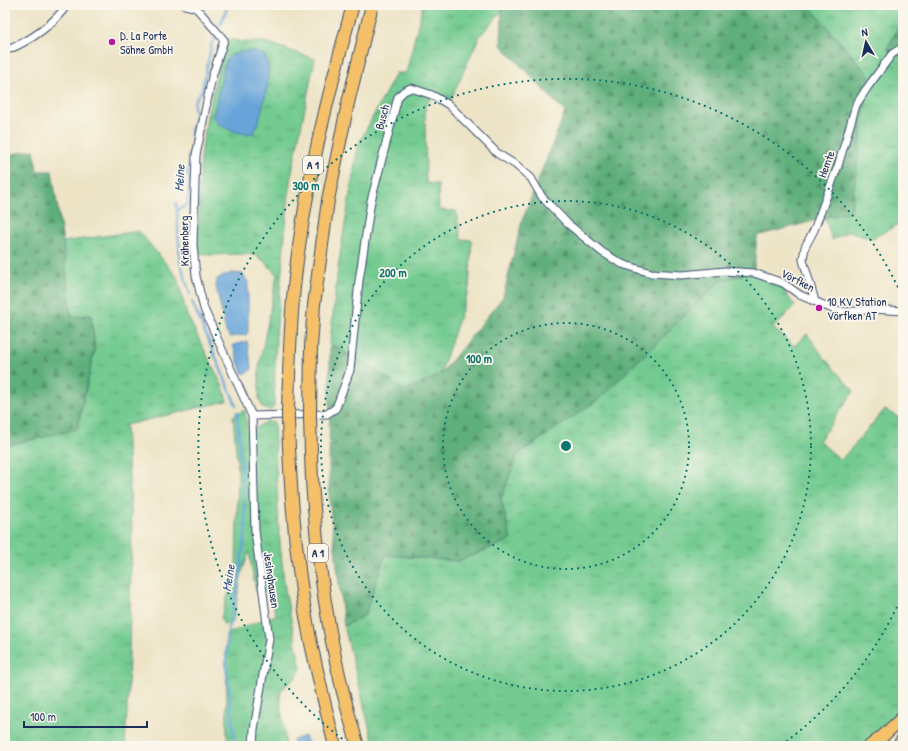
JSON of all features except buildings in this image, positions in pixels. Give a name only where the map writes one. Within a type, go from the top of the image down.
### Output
[{"type":"highway","name":"A 1","points":[[335,746],[310,639],[300,578],[292,504],[288,415],[290,348],[295,279],[303,217],[322,126],[353,5]]},
{"type":"highway","name":"A 1","points":[[358,746],[342,685],[319,564],[313,495],[310,415],[310,347],[314,304],[328,200],[348,103],[372,5]]},
{"type":"highway","points":[[870,746],[903,717]]},
{"type":"main road","points":[[897,746],[903,737]]},
{"type":"street","points":[[5,51],[30,40],[52,24],[67,5]]},
{"type":"street","name":"Krähenberg","points":[[185,5],[194,7],[198,10],[224,40],[212,77],[196,155],[193,245],[196,276],[204,309],[252,416]]},
{"type":"street","name":"Hemte","points":[[815,301],[803,260],[805,247],[814,230],[838,166],[856,105],[892,54],[903,47]]},
{"type":"street","name":"Busch","points":[[252,416],[327,414],[336,408],[350,370],[359,281],[371,201],[398,97],[404,91],[412,88],[432,95],[449,105],[498,154],[516,165],[531,178],[542,197],[562,218],[602,252],[622,264],[635,269],[651,273],[682,275]]},
{"type":"street","name":"Vörfken","points":[[682,275],[725,272],[754,273],[783,283],[800,295],[834,310],[847,312],[874,309],[903,311]]},
{"type":"street","name":"Jesinghausen","points":[[252,416],[255,531],[269,639],[254,729],[253,746]]},
{"type":"green space","points":[[423,5],[502,5],[502,11],[479,37],[448,106],[433,96],[425,106],[426,183],[438,184],[439,210],[456,211],[461,239],[472,240],[469,289],[440,375],[403,391],[373,368],[330,344],[338,267],[358,145],[396,73],[406,73]]},
{"type":"green space","points":[[502,5],[808,5],[869,75],[851,211],[757,236],[754,271],[719,282],[599,399],[517,455],[501,499],[511,540],[458,561],[385,555],[365,615],[344,626],[329,496],[330,344],[373,368],[404,391],[440,375],[503,297],[522,221],[565,112],[501,45]]},
{"type":"green space","points":[[808,5],[903,5],[903,19],[887,49],[903,57],[903,229],[901,223],[873,238],[861,236],[849,231],[832,240],[825,218],[851,211],[869,75]]},
{"type":"green space","points":[[903,19],[903,57],[887,49]]},
{"type":"green space","points":[[228,39],[243,42],[265,42],[315,59],[290,181],[276,334],[274,407],[270,411],[263,408],[259,399],[259,367],[277,275],[264,261],[255,255],[209,255],[197,252],[201,154],[207,117],[223,48]]},
{"type":"green space","points":[[34,150],[37,171],[52,171],[63,242],[71,317],[91,315],[95,348],[77,429],[5,446],[5,155]]},
{"type":"green space","points":[[139,231],[177,277],[187,315],[223,387],[227,401],[126,425],[132,527],[128,694],[125,746],[5,746],[5,446],[69,431],[79,421],[95,348],[91,315],[71,317],[63,242]]},
{"type":"green space","points":[[754,271],[780,286],[795,306],[773,328],[794,346],[807,334],[825,359],[854,391],[819,441],[841,460],[885,409],[903,420],[903,710],[864,746],[374,746],[344,626],[365,615],[385,555],[458,561],[511,540],[501,499],[517,455],[599,399],[719,282]]},
{"type":"green space","points":[[245,410],[248,433],[267,421],[274,422],[279,533],[285,590],[301,669],[294,679],[281,690],[280,698],[286,746],[228,746],[226,634],[276,615],[269,591],[256,592],[249,552],[242,572],[233,622],[224,625],[221,618],[236,569],[238,473],[233,416]]},
{"type":"water","points":[[251,51],[265,57],[268,63],[268,71],[266,94],[254,133],[244,133],[233,131],[224,127],[215,121],[213,116],[226,60],[240,52]]},
{"type":"water","points":[[232,273],[243,274],[248,282],[248,332],[246,335],[230,337],[226,332],[216,286],[217,279]]},
{"type":"water","points":[[247,341],[252,369],[247,373],[242,373],[233,345]]},
{"type":"water","points":[[305,736],[309,746],[295,746],[293,740]]},
{"type":"waterway","name":"Meine","points":[[221,24],[228,5]]},
{"type":"waterway","name":"Meine","points":[[190,294],[180,261],[177,210],[187,205],[190,181],[187,172],[190,166],[189,155],[193,146],[191,130],[196,115],[194,102],[202,90],[212,43],[215,37]]},
{"type":"waterway","name":"Meine","points":[[176,203],[177,210]]},
{"type":"waterway","name":"Meine","points":[[192,302],[236,405]]},
{"type":"waterway","name":"Meine","points":[[235,746],[226,663],[228,629],[239,580],[246,527],[237,412]]},
{"type":"place","name":"D. La Porte Söhne GmbH","points":[[112,42]]},
{"type":"place","name":"10 KV Station Vörfken AT","points":[[819,308]]}]
